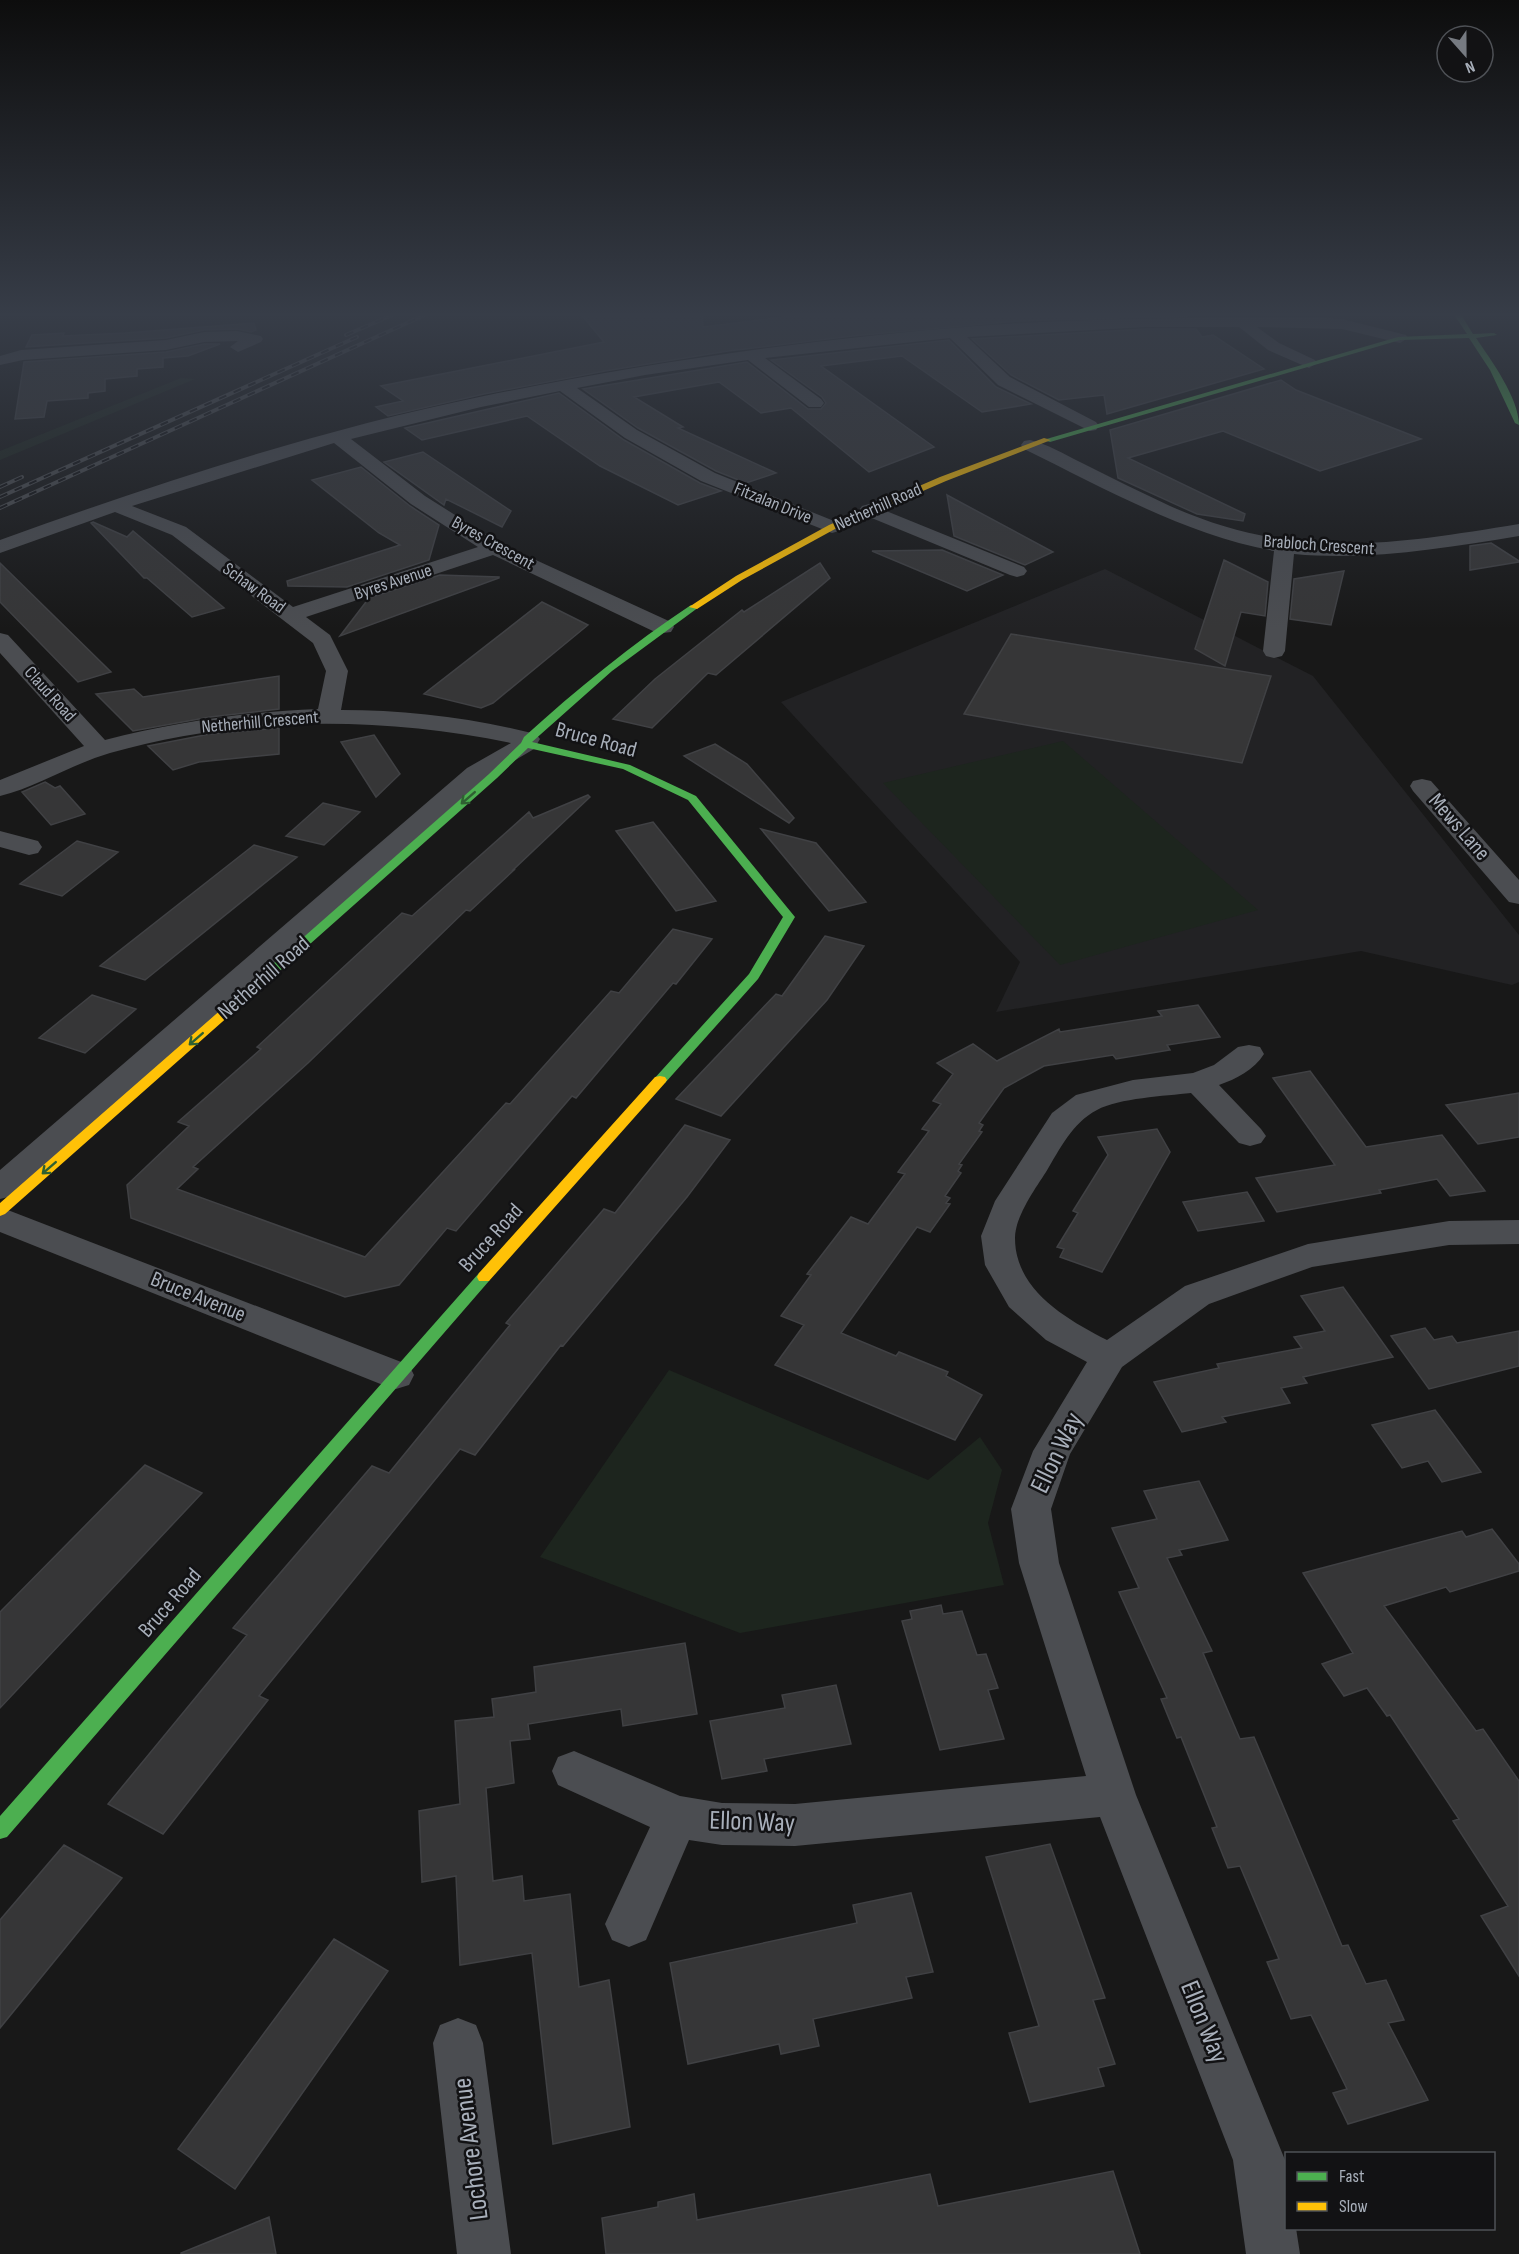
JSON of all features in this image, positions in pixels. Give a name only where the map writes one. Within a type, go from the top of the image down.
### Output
[{"type":"street","points":[[0,547],[114,505],[258,458],[410,418]]},
{"type":"street","name":"Fitzalan Drive","points":[[609,418],[631,434],[708,477],[832,527]]},
{"type":"street","points":[[1075,418],[1090,426]]},
{"type":"street","name":"Netherhill Road","points":[[0,1211],[527,742],[582,690],[663,627],[739,578],[832,527],[1030,445],[1117,418]]},
{"type":"street","name":"Byres Crescent","points":[[337,437],[418,500],[494,548],[663,627]]},
{"type":"street","name":"Brabloch Crescent","points":[[1030,445],[1186,519],[1246,540],[1285,546],[1356,551],[1412,548],[1519,530]]},
{"type":"street","name":"Schaw Road","points":[[114,505],[179,531],[322,640],[337,671],[328,716]]},
{"type":"street","points":[[869,510],[1017,571]]},
{"type":"street","points":[[1274,651],[1285,546]]},
{"type":"street","name":"Byres Avenue","points":[[291,615],[494,548]]},
{"type":"street","name":"Claud Road","points":[[0,639],[99,748]]},
{"type":"street","name":"Netherhill Crescent","points":[[0,789],[99,748],[165,732],[220,723],[328,716],[447,724],[527,742]]},
{"type":"street","name":"Netherhill Road","points":[[0,1188],[476,773],[527,742]]},
{"type":"street","name":"Bruce Road","points":[[0,1830],[396,1376],[754,976],[789,917],[692,798],[626,767],[527,742]]},
{"type":"street","name":"Mews Lane","points":[[1422,786],[1519,896]]},
{"type":"street","points":[[0,839],[29,847]]},
{"type":"street","points":[[1109,1357],[1059,1331],[1021,1298],[1002,1265],[998,1236],[1011,1201],[1064,1120],[1087,1101],[1133,1090],[1198,1082],[1225,1072],[1249,1054]]},
{"type":"street","points":[[1198,1082],[1250,1136]]},
{"type":"street","name":"Bruce Avenue","points":[[0,1219],[396,1376]]},
{"type":"street","name":"Ellon Way","points":[[1273,2254],[1259,2160],[1114,1795],[1038,1563],[1031,1509],[1052,1451],[1109,1357],[1197,1295],[1308,1256],[1449,1233],[1519,1232]]},
{"type":"street","name":"Ellon Way","points":[[574,1771],[677,1817],[722,1824],[795,1825],[1114,1795]]},
{"type":"street","name":"Ellon Way","points":[[629,1924],[677,1817]]},
{"type":"street","name":"Lochore Avenue","points":[[458,2043],[484,2254]]},
{"type":"shaded area","points":[[81,418],[101,418],[0,460],[0,451]]},
{"type":"shaded area","points":[[1105,569],[1313,676],[1519,935],[1519,982],[1512,985],[1361,951],[996,1012],[1020,962],[781,702]]},
{"type":"shaded area","points":[[1063,741],[1258,910],[1060,965],[883,783]]},
{"type":"shaded area","points":[[669,1370],[928,1480],[980,1437],[1002,1470],[988,1523],[1004,1585],[740,1633],[540,1557]]},
{"type":"building","points":[[448,418],[517,418],[422,440],[405,428]]},
{"type":"building","points":[[530,418],[594,418],[624,440],[700,483],[721,491],[678,505],[600,466]]},
{"type":"building","points":[[624,418],[669,418],[683,427],[678,428],[776,473],[746,483],[716,471]]},
{"type":"building","points":[[803,418],[894,418],[934,447],[869,472]]},
{"type":"building","points":[[1150,418],[1368,418],[1421,439],[1320,471],[1223,431],[1128,458],[1245,514],[1243,521],[1197,514],[1118,478],[1110,430]]},
{"type":"building","points":[[423,452],[511,511],[502,527],[446,499],[444,505],[384,462]]},
{"type":"building","points":[[361,467],[410,506],[439,525],[429,560],[347,587],[288,586],[287,581],[400,545],[379,533],[312,480]]},
{"type":"building","points":[[947,495],[1053,552],[1025,565],[954,536]]},
{"type":"building","points":[[91,523],[127,537],[133,531],[224,608],[192,617],[147,578],[144,578]]},
{"type":"building","points":[[1491,543],[1519,562],[1470,570],[1470,546]]},
{"type":"building","points":[[942,550],[1003,575],[967,591],[872,551]]},
{"type":"building","points":[[1224,560],[1268,582],[1265,616],[1241,612],[1225,666],[1195,649]]},
{"type":"building","points":[[0,563],[111,672],[78,682],[0,602]]},
{"type":"building","points":[[820,563],[830,578],[716,675],[708,673],[652,728],[613,719],[655,679],[742,610],[744,612]]},
{"type":"building","points":[[1344,571],[1331,625],[1290,619],[1294,579]]},
{"type":"building","points":[[440,575],[499,578],[340,636],[369,598]]},
{"type":"building","points":[[542,602],[588,625],[493,703],[481,708],[424,694]]},
{"type":"building","points":[[1011,634],[1271,676],[1242,763],[964,714]]},
{"type":"building","points":[[279,676],[279,709],[210,717],[133,731],[96,694],[134,689],[143,697]]},
{"type":"building","points":[[279,728],[279,754],[199,762],[173,770],[148,746],[210,734]]},
{"type":"building","points":[[374,735],[400,774],[376,797],[341,742]]},
{"type":"building","points":[[715,744],[747,764],[794,818],[789,823],[684,756]]},
{"type":"building","points":[[45,782],[55,788],[60,786],[85,814],[51,825],[22,792]]},
{"type":"building","points":[[588,795],[590,797],[514,870],[470,911],[466,910],[308,1063],[193,1167],[198,1169],[177,1189],[365,1257],[506,1103],[510,1104],[611,991],[619,993],[673,929],[712,939],[676,984],[673,983],[576,1098],[572,1096],[456,1231],[447,1228],[399,1285],[345,1297],[131,1218],[127,1185],[189,1126],[178,1122],[261,1049],[257,1047],[402,913],[412,916],[529,812],[533,818]]},
{"type":"building","points":[[323,803],[360,812],[324,845],[286,836]]},
{"type":"building","points":[[653,822],[716,901],[676,911],[616,831]]},
{"type":"building","points":[[761,829],[816,843],[866,902],[829,911]]},
{"type":"building","points":[[77,841],[118,852],[62,896],[20,884]]},
{"type":"building","points":[[254,845],[297,857],[145,980],[100,966]]},
{"type":"building","points":[[825,936],[864,946],[827,1000],[721,1116],[676,1099],[776,994],[782,996]]},
{"type":"building","points":[[92,995],[136,1009],[85,1053],[39,1038]]},
{"type":"building","points":[[1198,1005],[1220,1037],[1167,1045],[1170,1050],[1116,1059],[1113,1055],[1044,1066],[1004,1088],[979,1123],[983,1125],[979,1131],[982,1132],[959,1164],[962,1165],[958,1171],[961,1173],[945,1196],[950,1198],[946,1203],[950,1204],[930,1232],[917,1227],[841,1333],[896,1356],[899,1352],[948,1372],[946,1376],[982,1395],[955,1440],[775,1365],[804,1325],[781,1316],[811,1275],[807,1274],[851,1217],[868,1224],[905,1174],[898,1172],[929,1131],[922,1129],[941,1104],[933,1101],[953,1074],[937,1063],[973,1044],[997,1061],[1059,1029],[1060,1032],[1162,1016],[1158,1011]]},
{"type":"building","points":[[1310,1071],[1366,1147],[1442,1135],[1485,1191],[1450,1196],[1437,1179],[1379,1190],[1381,1193],[1277,1212],[1256,1178],[1335,1165],[1273,1078]]},
{"type":"building","points":[[1519,1093],[1519,1137],[1478,1144],[1446,1105]]},
{"type":"building","points":[[685,1125],[730,1140],[687,1197],[563,1346],[561,1345],[475,1455],[460,1449],[259,1696],[268,1700],[163,1834],[108,1804],[247,1635],[233,1628],[372,1466],[389,1473],[510,1325],[506,1323],[604,1209],[615,1213]]},
{"type":"building","points":[[1157,1129],[1170,1152],[1102,1272],[1060,1257],[1064,1249],[1057,1247],[1078,1213],[1073,1211],[1108,1155],[1098,1137]]},
{"type":"building","points":[[1247,1192],[1264,1221],[1198,1231],[1183,1202]]},
{"type":"building","points":[[1343,1287],[1393,1357],[1303,1377],[1307,1383],[1281,1388],[1290,1403],[1222,1417],[1226,1422],[1182,1432],[1154,1382],[1219,1368],[1217,1364],[1302,1348],[1294,1337],[1325,1331],[1301,1296]]},
{"type":"building","points":[[1425,1328],[1434,1340],[1452,1336],[1457,1343],[1519,1331],[1519,1366],[1429,1389],[1391,1336]]},
{"type":"building","points":[[1435,1410],[1481,1472],[1442,1482],[1428,1461],[1402,1468],[1372,1425]]},
{"type":"building","points":[[145,1465],[202,1493],[0,1708],[0,1612]]},
{"type":"building","points":[[1199,1481],[1228,1540],[1179,1550],[1182,1555],[1167,1558],[1212,1651],[1203,1653],[1240,1739],[1254,1737],[1342,1946],[1348,1945],[1366,1984],[1386,1980],[1404,2020],[1388,2023],[1428,2100],[1348,2124],[1333,2093],[1347,2089],[1311,2015],[1291,2019],[1267,1962],[1279,1959],[1240,1866],[1228,1868],[1212,1828],[1217,1827],[1181,1737],[1177,1738],[1161,1699],[1167,1698],[1119,1592],[1139,1588],[1112,1528],[1157,1519],[1144,1491]]},
{"type":"building","points":[[1492,1529],[1519,1564],[1519,1571],[1450,1592],[1446,1587],[1384,1606],[1476,1731],[1483,1729],[1519,1781],[1519,1976],[1481,1916],[1508,1906],[1453,1821],[1459,1819],[1390,1715],[1387,1716],[1367,1688],[1344,1696],[1322,1664],[1353,1653],[1303,1573],[1462,1531],[1466,1537]]},
{"type":"building","points":[[941,1605],[943,1614],[962,1611],[977,1655],[986,1654],[998,1688],[988,1690],[1004,1739],[940,1750],[902,1621],[912,1619],[910,1611]]},
{"type":"building","points":[[685,1643],[697,1714],[623,1726],[621,1709],[528,1724],[530,1739],[510,1741],[514,1783],[486,1788],[493,1881],[522,1876],[524,1901],[570,1894],[579,1987],[609,1980],[630,2127],[553,2144],[532,1953],[460,1965],[456,1876],[422,1882],[419,1811],[460,1804],[455,1721],[494,1717],[492,1699],[536,1692],[534,1667]]},
{"type":"building","points":[[836,1685],[851,1744],[764,1759],[767,1771],[722,1779],[710,1721],[785,1708],[782,1695]]},
{"type":"building","points":[[1050,1844],[1105,1998],[1093,2000],[1115,2064],[1098,2068],[1104,2086],[1030,2102],[1009,2033],[1039,2026],[986,1857]]},
{"type":"building","points":[[64,1845],[122,1878],[0,2028],[0,1920]]},
{"type":"building","points":[[911,1893],[933,1972],[906,1977],[912,1998],[813,2019],[819,2046],[781,2054],[779,2044],[688,2064],[670,1963],[857,1923],[853,1905]]},
{"type":"building","points":[[334,1939],[388,1971],[235,2189],[178,2149]]},
{"type":"building","points":[[1113,2171],[1140,2254],[606,2254],[602,2218],[658,2207],[658,2202],[694,2194],[697,2220],[930,2174],[938,2206]]},
{"type":"building","points":[[269,2217],[276,2254],[181,2254],[181,2253]]},
{"type":"railway","points":[[0,497],[176,418]]},
{"type":"railway","points":[[0,508],[198,418]]},
{"type":"railway","points":[[0,487],[22,477]]},
{"type":"traffic: fast","points":[[1047,440],[1122,418]]},
{"type":"traffic: fast","points":[[1517,418],[1519,423]]},
{"type":"traffic: fast","points":[[235,1004],[493,776],[526,744],[528,739],[568,703],[609,669],[694,607]]},
{"type":"traffic: fast","points":[[526,744],[626,767],[692,798],[789,917],[754,976],[660,1080]]},
{"type":"traffic: fast","points":[[0,1830],[484,1277]]},
{"type":"traffic: slow","points":[[694,607],[739,578],[832,527],[943,479],[1047,440]]},
{"type":"traffic: slow","points":[[0,1211],[235,1004]]},
{"type":"traffic: slow","points":[[484,1277],[660,1080]]}]
